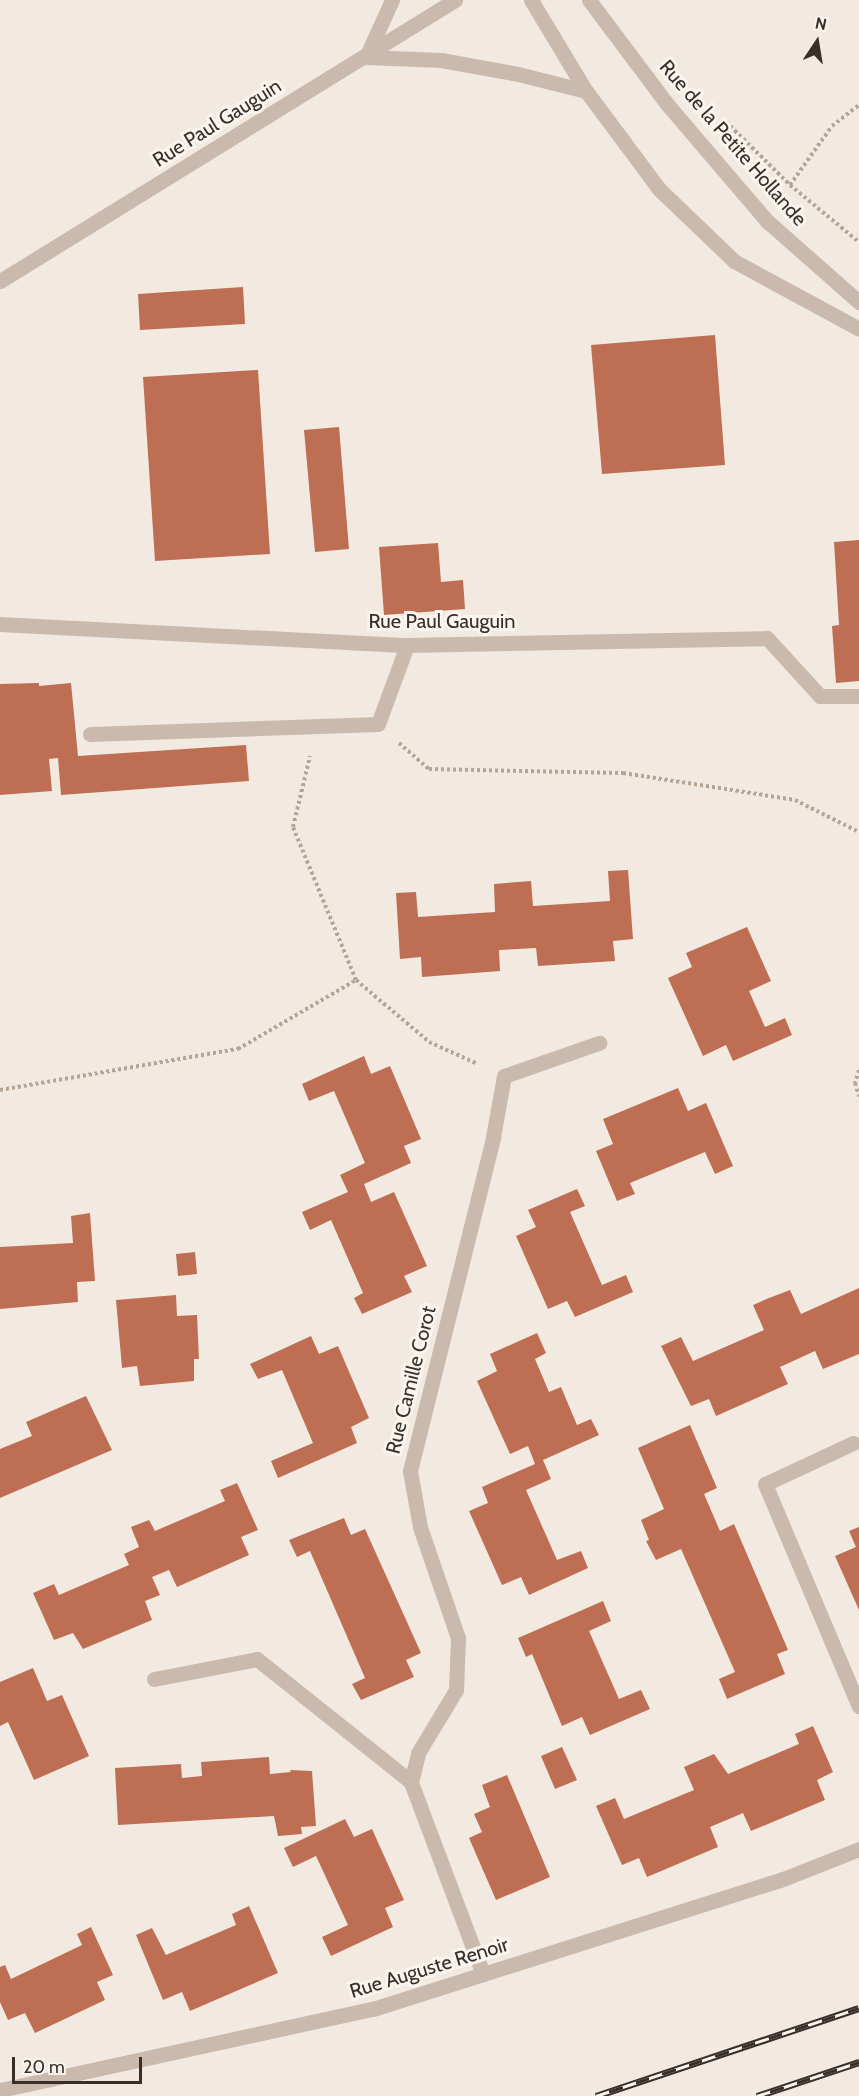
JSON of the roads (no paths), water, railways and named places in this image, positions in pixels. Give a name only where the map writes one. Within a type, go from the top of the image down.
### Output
[{"type":"street","points":[[392,0],[366,57],[441,60],[518,74],[586,91]]},
{"type":"street","name":"Rue Paul Gauguin","points":[[0,281],[455,0]]},
{"type":"street","points":[[531,0],[586,91],[659,189],[734,261],[859,329]]},
{"type":"street","name":"Rue de la Petite Hollande","points":[[589,0],[667,104],[767,221],[859,302]]},
{"type":"street","name":"Rue Paul Gauguin","points":[[0,624],[407,645],[767,638],[820,696],[859,696]]},
{"type":"street","points":[[90,734],[378,723],[407,645]]},
{"type":"street","name":"Rue Camille Corot","points":[[411,1782],[418,1754],[456,1690],[458,1638],[420,1527],[410,1471],[493,1137],[504,1076],[599,1043]]},
{"type":"street","points":[[852,1443],[765,1484],[859,1706]]},
{"type":"street","points":[[154,1679],[256,1659],[411,1782],[483,1974]]},
{"type":"street","name":"Rue Auguste Renoir","points":[[0,2090],[373,2009],[783,1879],[859,1849]]},
{"type":"railway","points":[[596,2096],[859,2008]]},
{"type":"railway","points":[[757,2096],[859,2062]]}]
